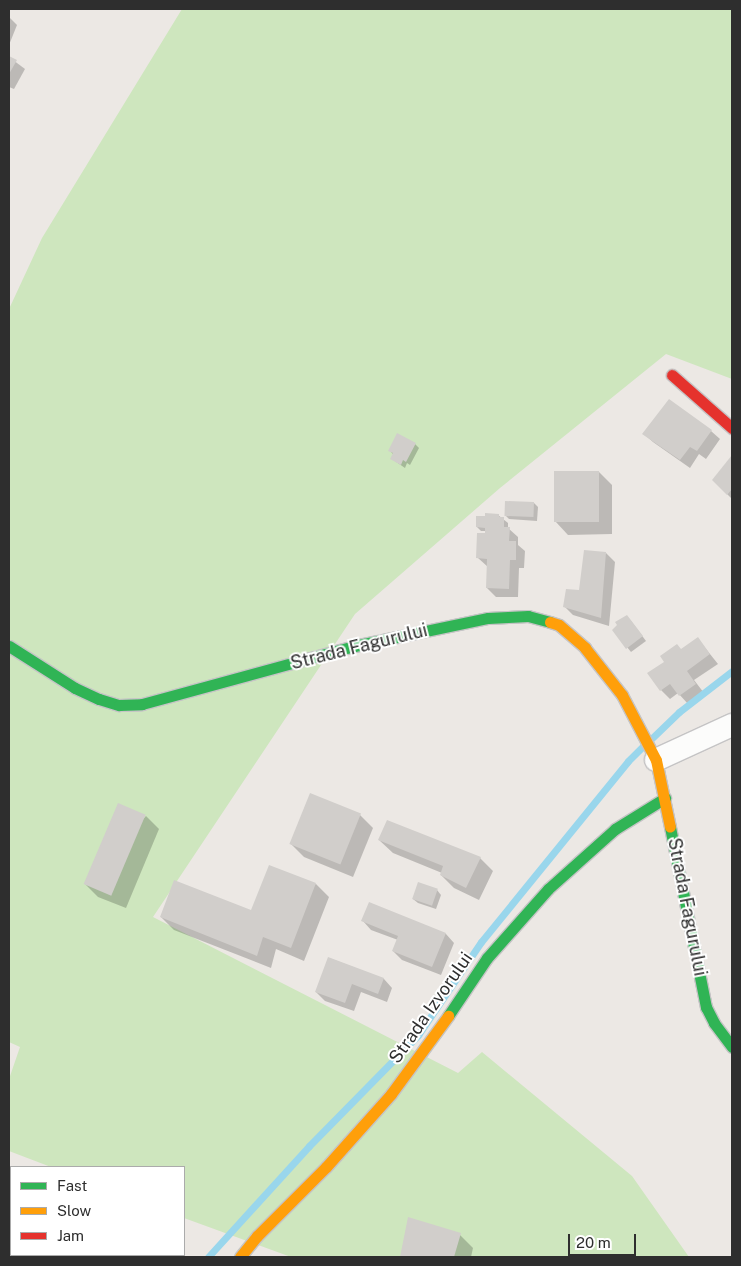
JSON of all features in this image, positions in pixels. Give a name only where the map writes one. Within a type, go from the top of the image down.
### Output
[{"type":"street","points":[[672,375],[732,428]]},
{"type":"street","name":"Strada Fagurului","points":[[9,646],[74,688],[98,699],[119,705],[142,704],[393,637],[488,618],[528,616],[560,625],[585,648],[622,695],[654,756],[665,798],[706,1006],[714,1023],[732,1047]]},
{"type":"street","points":[[654,756],[732,724]]},
{"type":"street","name":"Strada Izvorului","points":[[240,1257],[257,1236],[326,1167],[391,1094],[436,1035],[487,958],[548,889],[615,829],[636,814],[665,798]]},
{"type":"green space","points":[[182,9],[732,9],[732,379],[666,354],[500,488],[355,614],[153,917],[458,1073],[482,1052],[632,1176],[689,1257],[291,1257],[185,1218],[185,1166],[48,1166],[9,1151],[9,1079],[20,1047],[9,1042],[9,309],[42,238]]},
{"type":"building","points":[[9,56],[17,60],[9,74]]},
{"type":"building","points":[[669,399],[712,430],[697,451],[690,447],[680,460],[642,434]]},
{"type":"building","points":[[397,433],[416,443],[406,462],[403,460],[401,465],[390,459],[393,453],[388,451]]},
{"type":"building","points":[[732,455],[732,489],[727,495],[712,480]]},
{"type":"building","points":[[554,471],[599,471],[599,522],[554,522]]},
{"type":"building","points":[[505,501],[534,502],[533,517],[504,516]]},
{"type":"building","points":[[485,513],[499,514],[499,517],[504,517],[504,527],[510,527],[509,541],[516,541],[516,560],[510,560],[509,589],[486,588],[487,559],[476,558],[477,533],[485,533],[485,528],[476,527],[476,516],[485,516]]},
{"type":"building","points":[[584,550],[606,552],[601,618],[563,607],[566,589],[579,590]]},
{"type":"building","points":[[627,615],[643,636],[626,649],[612,630],[617,625],[615,622]]},
{"type":"building","points":[[698,637],[710,654],[687,671],[696,684],[679,696],[670,684],[660,691],[647,673],[664,662],[660,656],[677,644],[681,649]]},
{"type":"building","points":[[310,793],[361,814],[340,865],[289,844]]},
{"type":"building","points":[[118,803],[146,815],[111,896],[84,884]]},
{"type":"building","points":[[387,820],[481,857],[466,888],[440,875],[443,866],[378,840]]},
{"type":"building","points":[[269,865],[316,883],[291,948],[263,937],[257,956],[160,917],[174,880],[251,910]]},
{"type":"building","points":[[418,882],[438,889],[432,906],[412,899]]},
{"type":"building","points":[[369,902],[446,933],[432,967],[392,951],[398,936],[361,921]]},
{"type":"building","points":[[328,957],[384,978],[378,994],[352,984],[345,1003],[315,992]]},
{"type":"building","points":[[408,1217],[461,1233],[454,1257],[400,1257]]},
{"type":"waterway","points":[[651,739],[679,712],[732,671]]},
{"type":"waterway","points":[[208,1257],[309,1146],[418,1035],[481,942],[628,761],[643,746]]},
{"type":"traffic: fast","points":[[9,646],[75,688],[99,699],[119,705],[142,704],[354,646],[488,618],[528,616],[550,622]]},
{"type":"traffic: fast","points":[[448,1016],[487,958],[548,889],[615,829],[665,798]]},
{"type":"traffic: fast","points":[[670,827],[706,1007],[714,1023],[732,1047]]},
{"type":"traffic: slow","points":[[550,622],[559,625],[585,648],[622,695],[656,760],[670,827]]},
{"type":"traffic: slow","points":[[240,1257],[257,1236],[326,1167],[391,1094],[448,1016]]},
{"type":"traffic: jam","points":[[672,375],[732,428]]}]
